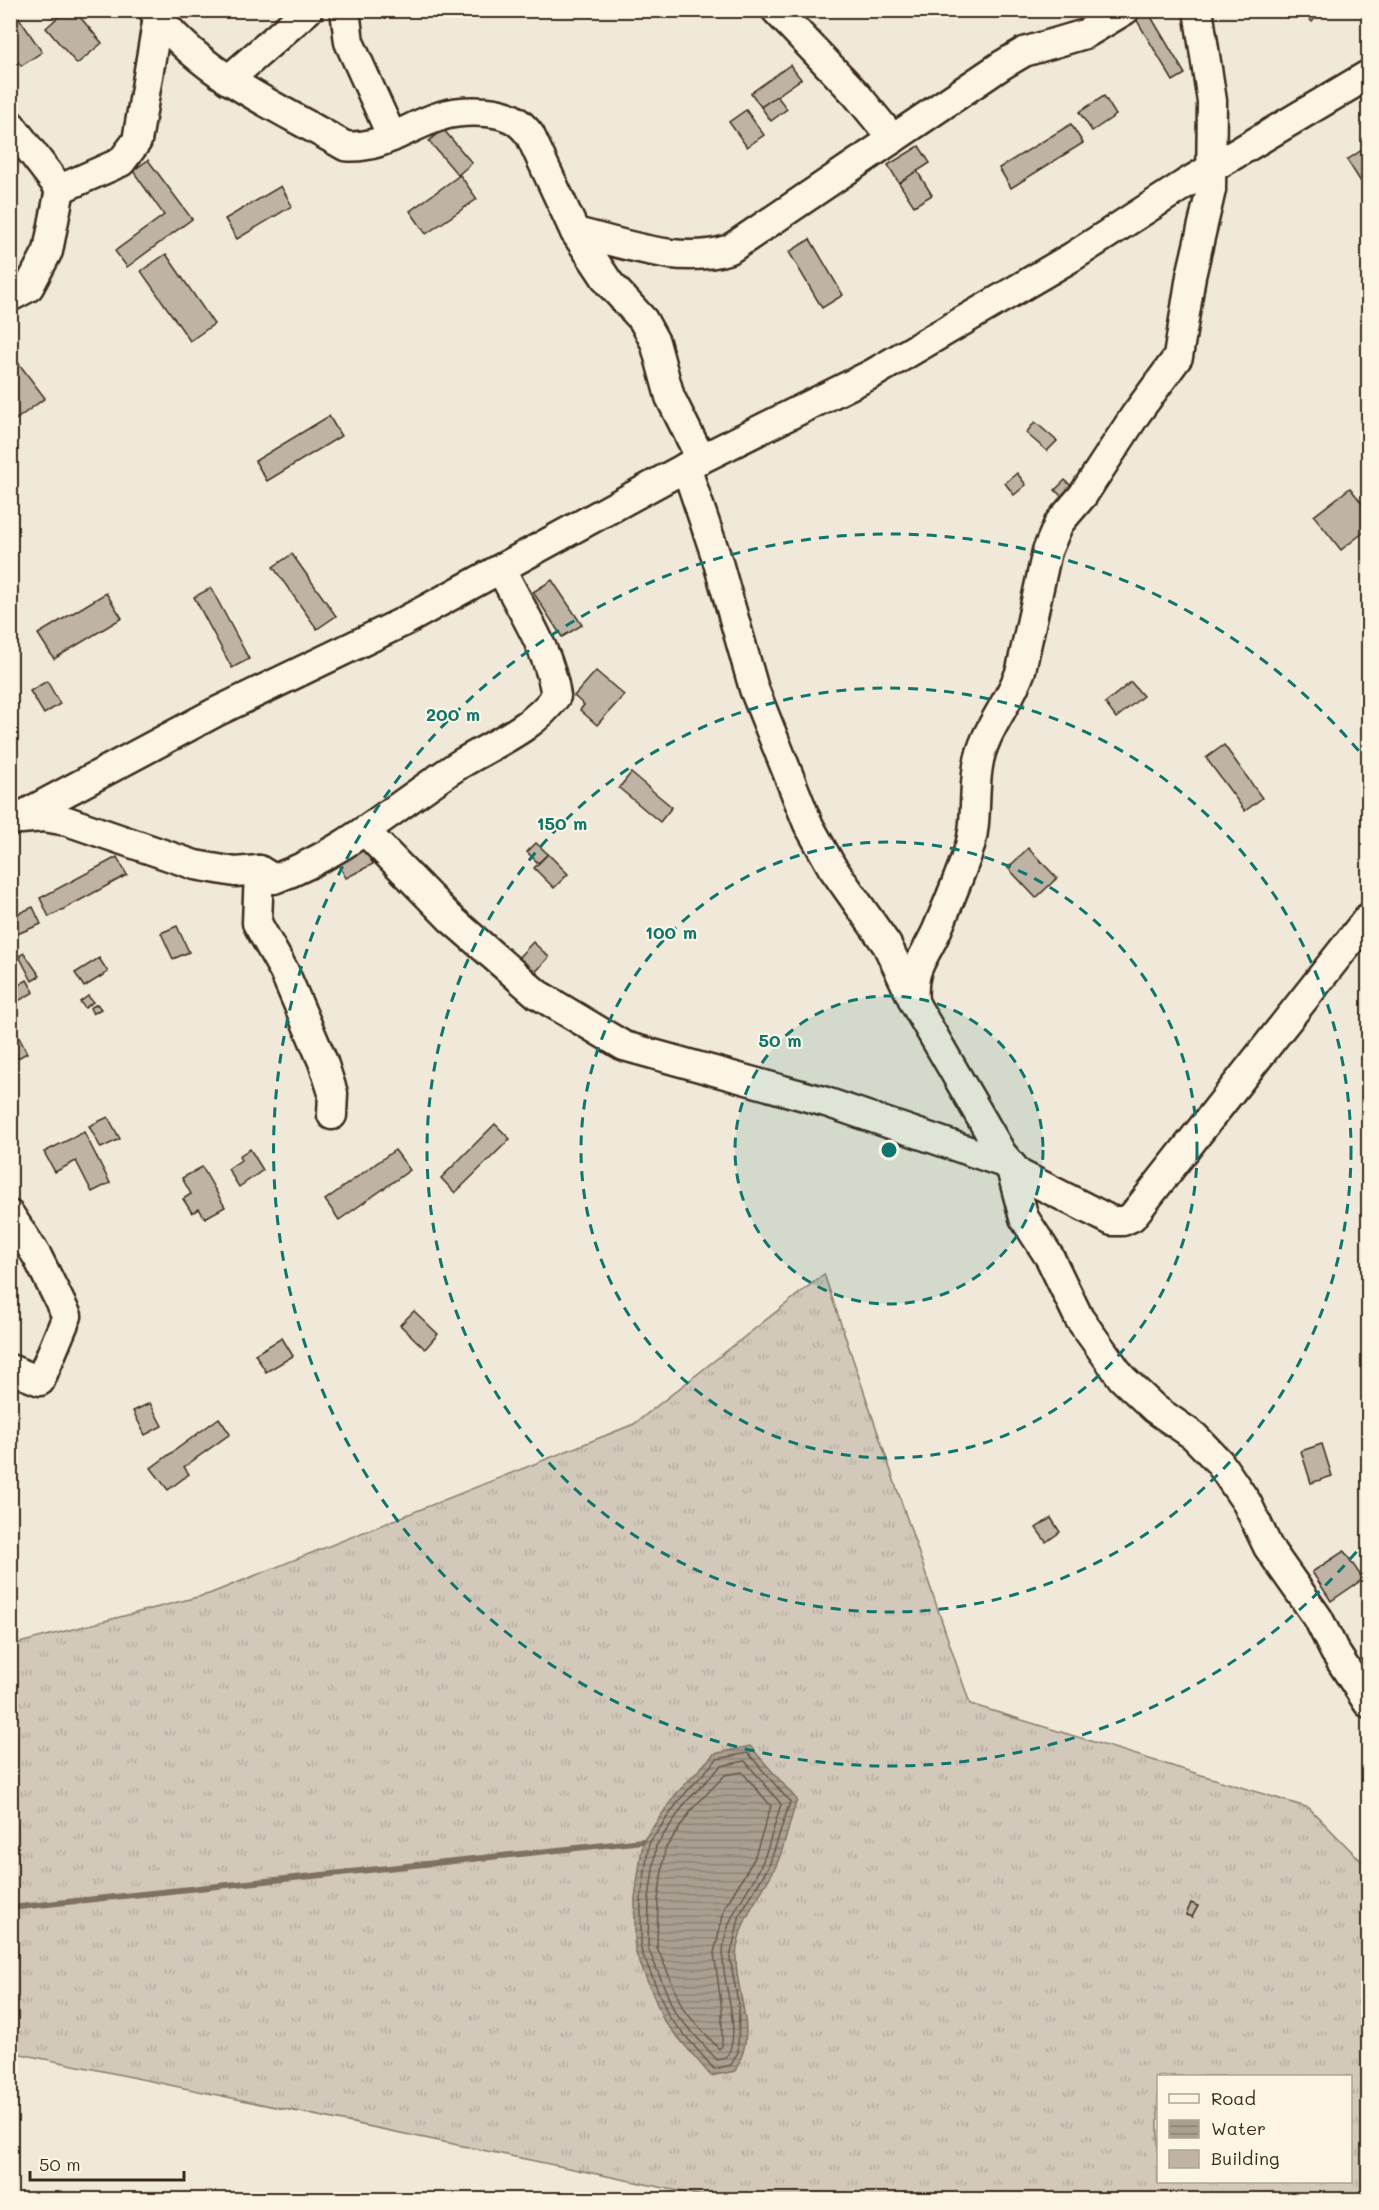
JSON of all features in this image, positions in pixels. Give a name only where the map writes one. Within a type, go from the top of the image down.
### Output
[{"type":"street","points":[[228,80],[308,10]]},
{"type":"street","points":[[345,10],[349,42],[392,137]]},
{"type":"street","points":[[776,10],[856,94],[893,139]]},
{"type":"street","points":[[574,232],[669,253],[716,254],[730,249],[1024,52],[1085,34],[1125,10]]},
{"type":"street","points":[[915,1004],[913,988],[917,965],[936,932],[968,851],[976,815],[977,766],[985,740],[1016,686],[1047,551],[1059,523],[1083,495],[1136,414],[1178,357],[1212,169],[1212,101],[1198,10]]},
{"type":"street","points":[[155,14],[196,57],[228,80],[345,146],[360,147],[392,137],[440,116],[461,111],[511,116],[530,135],[574,232],[609,283],[643,320],[655,342],[670,398],[694,463],[717,559],[754,689],[808,824],[832,867],[887,945],[915,1004],[1010,1165],[1023,1218],[1050,1258],[1080,1318],[1122,1378],[1155,1409],[1194,1436],[1220,1462],[1247,1503],[1268,1547],[1357,1675],[1368,1703]]},
{"type":"street","points":[[60,189],[121,162],[137,141],[155,14]]},
{"type":"street","points":[[13,821],[216,712],[391,628],[694,463],[872,374],[1072,257],[1368,75]]},
{"type":"street","points":[[10,124],[60,189],[48,251],[29,286],[10,297]]},
{"type":"street","points":[[13,821],[44,818],[67,821],[195,865],[235,872],[259,870],[274,879],[306,867],[365,831],[459,765],[545,713],[556,696],[553,676],[545,655],[501,570]]},
{"type":"street","points":[[365,831],[450,918],[537,994],[624,1046],[826,1102],[1010,1165],[1026,1178],[1112,1221],[1123,1221],[1132,1216],[1368,918]]},
{"type":"street","points":[[259,870],[257,923],[284,971],[322,1062],[333,1093],[332,1115]]},
{"type":"street","points":[[10,1215],[37,1256],[67,1316],[40,1381],[10,1369]]},
{"type":"green space","points":[[824,1274],[970,1704],[1309,1808],[1368,1868],[1368,2199],[717,2199],[11,2052],[11,1645],[209,1594],[634,1424]]},
{"type":"water","points":[[750,1746],[797,1800],[778,1862],[749,1912],[737,1946],[737,1973],[746,2028],[742,2056],[735,2071],[711,2076],[664,2021],[635,1951],[635,1898],[643,1841],[676,1794],[714,1754]]},
{"type":"building","points":[[66,10],[74,10],[102,43],[77,64],[46,28]]},
{"type":"building","points":[[1138,10],[1147,10],[1185,74],[1173,81],[1133,14]]},
{"type":"building","points":[[1301,10],[1323,10],[1312,22]]},
{"type":"building","points":[[17,15],[42,52],[21,66],[10,51],[10,20]]},
{"type":"building","points":[[790,65],[801,79],[761,107],[751,93]]},
{"type":"building","points":[[777,96],[787,109],[771,121],[761,107]]},
{"type":"building","points":[[1104,96],[1116,115],[1092,131],[1079,112]]},
{"type":"building","points":[[746,110],[764,135],[747,147],[729,122]]},
{"type":"building","points":[[1071,124],[1083,143],[1011,188],[999,168]]},
{"type":"building","points":[[443,129],[472,163],[458,175],[429,141]]},
{"type":"building","points":[[919,146],[930,163],[899,183],[888,165]]},
{"type":"building","points":[[1368,146],[1368,178],[1361,182],[1347,160]]},
{"type":"building","points":[[148,160],[192,219],[127,267],[115,251],[164,215],[133,171]]},
{"type":"building","points":[[917,171],[932,195],[914,206],[899,183]]},
{"type":"building","points":[[460,175],[477,199],[426,234],[410,211]]},
{"type":"building","points":[[281,186],[292,206],[237,239],[225,219]]},
{"type":"building","points":[[810,239],[843,295],[822,308],[789,252]]},
{"type":"building","points":[[166,254],[214,324],[190,341],[141,271]]},
{"type":"building","points":[[10,352],[45,398],[10,424],[13,394]]},
{"type":"building","points":[[329,416],[341,436],[267,481],[255,461]]},
{"type":"building","points":[[1035,422],[1057,441],[1047,451],[1026,433]]},
{"type":"building","points":[[1017,473],[1026,485],[1014,495],[1005,483]]},
{"type":"building","points":[[1065,480],[1071,486],[1061,496],[1055,490]]},
{"type":"building","points":[[1350,488],[1368,511],[1368,529],[1341,550],[1314,516]]},
{"type":"building","points":[[292,554],[336,616],[317,629],[273,567]]},
{"type":"building","points":[[552,580],[582,625],[562,637],[533,592]]},
{"type":"building","points":[[211,588],[249,659],[232,668],[194,597]]},
{"type":"building","points":[[106,593],[122,618],[54,659],[38,634]]},
{"type":"building","points":[[596,671],[624,695],[597,725],[580,710],[584,705],[574,696]]},
{"type":"building","points":[[47,681],[60,704],[44,714],[30,691]]},
{"type":"building","points":[[1131,682],[1143,696],[1116,718],[1105,703]]},
{"type":"building","points":[[1224,745],[1262,798],[1245,811],[1206,758]]},
{"type":"building","points":[[631,773],[672,807],[660,822],[619,788]]},
{"type":"building","points":[[536,843],[548,854],[538,863],[527,852]]},
{"type":"building","points":[[363,846],[373,864],[346,878],[336,860]]},
{"type":"building","points":[[1028,848],[1057,878],[1036,898],[1008,868]]},
{"type":"building","points":[[548,854],[568,874],[554,888],[534,868]]},
{"type":"building","points":[[117,857],[127,875],[49,917],[40,898]]},
{"type":"building","points":[[33,907],[41,924],[10,937],[10,917]]},
{"type":"building","points":[[177,926],[189,952],[173,959],[161,933]]},
{"type":"building","points":[[533,942],[549,957],[533,975],[517,959]]},
{"type":"building","points":[[24,953],[40,976],[32,981],[19,956]]},
{"type":"building","points":[[12,955],[17,962],[10,966],[10,956]]},
{"type":"building","points":[[99,958],[108,972],[84,987],[75,973]]},
{"type":"building","points":[[27,980],[34,992],[15,1003],[10,990]]},
{"type":"building","points":[[88,996],[93,1002],[85,1008],[80,1002]]},
{"type":"building","points":[[97,1004],[101,1009],[93,1014],[90,1008]]},
{"type":"building","points":[[10,1020],[27,1053],[11,1062],[10,1062]]},
{"type":"building","points":[[108,1117],[120,1139],[101,1148],[89,1126]]},
{"type":"building","points":[[495,1124],[510,1139],[455,1193],[441,1178]]},
{"type":"building","points":[[84,1132],[110,1183],[92,1192],[76,1161],[55,1172],[44,1152]]},
{"type":"building","points":[[250,1149],[263,1170],[239,1187],[228,1169],[241,1160],[239,1156]]},
{"type":"building","points":[[395,1150],[410,1170],[339,1220],[325,1200]]},
{"type":"building","points":[[202,1167],[225,1207],[205,1218],[199,1209],[192,1213],[183,1199],[191,1194],[182,1178]]},
{"type":"building","points":[[414,1311],[438,1334],[425,1349],[400,1325]]},
{"type":"building","points":[[282,1338],[293,1356],[266,1372],[255,1354]]},
{"type":"building","points":[[150,1403],[162,1426],[145,1435],[133,1411]]},
{"type":"building","points":[[219,1418],[230,1434],[184,1467],[189,1474],[168,1490],[151,1468]]},
{"type":"building","points":[[1322,1444],[1332,1476],[1311,1483],[1301,1451]]},
{"type":"building","points":[[1051,1518],[1060,1532],[1046,1542],[1036,1528]]},
{"type":"building","points":[[1344,1551],[1363,1579],[1331,1601],[1312,1572]]},
{"type":"building","points":[[1191,1903],[1198,1906],[1192,1917],[1186,1915]]},
{"type":"waterway","points":[[10,1908],[643,1841]]}]
